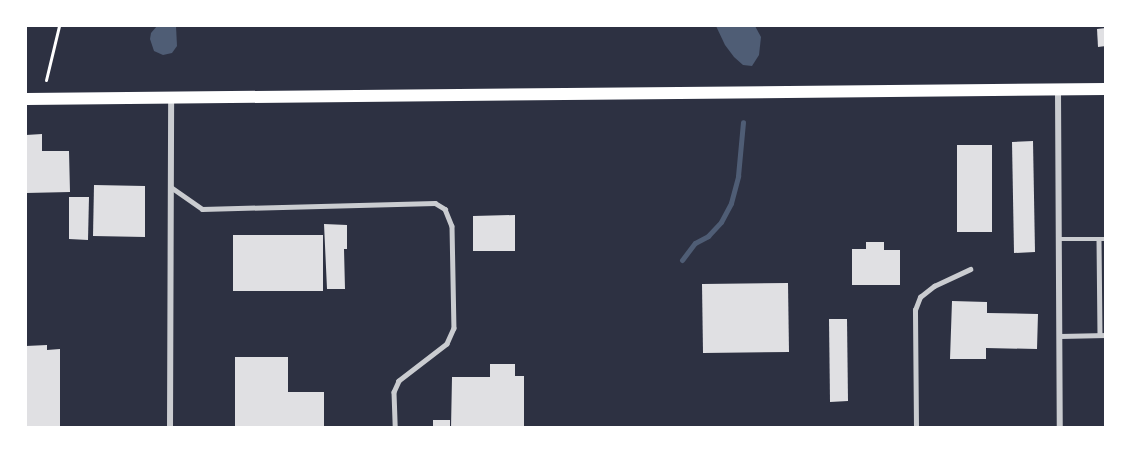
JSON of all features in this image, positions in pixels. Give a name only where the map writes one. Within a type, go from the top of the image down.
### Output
[{"type":"main road","points":[[26,99],[1106,89]]},
{"type":"street","points":[[1058,91],[1060,428]]},
{"type":"street","points":[[170,428],[171,97]]},
{"type":"lane","points":[[171,187],[202,209],[435,203],[445,209],[452,226],[454,328],[447,344],[399,381],[394,392],[395,428]]},
{"type":"lane","points":[[1059,239],[1106,239]]},
{"type":"lane","points":[[1060,336],[1103,335],[1099,239]]},
{"type":"lane","points":[[916,428],[915,310],[920,297],[934,286],[970,269]]},
{"type":"path","points":[[46,80],[59,26]]},
{"type":"water","points":[[157,26],[176,26],[177,46],[172,53],[163,55],[154,51],[150,39],[151,33]]},
{"type":"water","points":[[716,26],[755,26],[761,37],[759,55],[752,66],[743,65],[734,57]]},
{"type":"building","points":[[1106,28],[1106,46],[1098,47],[1097,29]]},
{"type":"building","points":[[42,134],[42,151],[69,151],[70,192],[26,193],[26,135]]},
{"type":"building","points":[[1033,141],[1035,252],[1014,253],[1012,142]]},
{"type":"building","points":[[957,145],[992,145],[992,232],[957,232]]},
{"type":"building","points":[[94,185],[145,186],[145,237],[93,236]]},
{"type":"building","points":[[69,197],[89,197],[88,240],[69,239]]},
{"type":"building","points":[[515,215],[515,251],[473,251],[473,216]]},
{"type":"building","points":[[324,224],[347,225],[347,249],[344,249],[345,289],[327,289]]},
{"type":"building","points":[[233,235],[323,235],[323,291],[233,291]]},
{"type":"building","points":[[866,242],[884,242],[884,250],[900,250],[900,285],[852,285],[852,249],[866,249]]},
{"type":"building","points":[[788,283],[789,352],[703,353],[702,284]]},
{"type":"building","points":[[952,301],[987,302],[987,313],[1038,314],[1037,349],[986,348],[986,359],[950,359]]},
{"type":"building","points":[[829,319],[847,319],[848,401],[830,402]]},
{"type":"building","points":[[47,345],[47,350],[60,349],[60,427],[26,428],[26,346]]},
{"type":"building","points":[[235,357],[288,357],[288,392],[324,392],[324,428],[235,428]]},
{"type":"building","points":[[490,364],[515,364],[515,376],[524,376],[524,428],[451,428],[452,377],[490,377]]},
{"type":"building","points":[[433,420],[450,420],[450,428],[433,428]]},
{"type":"waterway","points":[[682,260],[695,243],[708,236],[721,222],[731,203],[738,176],[743,122]]}]
